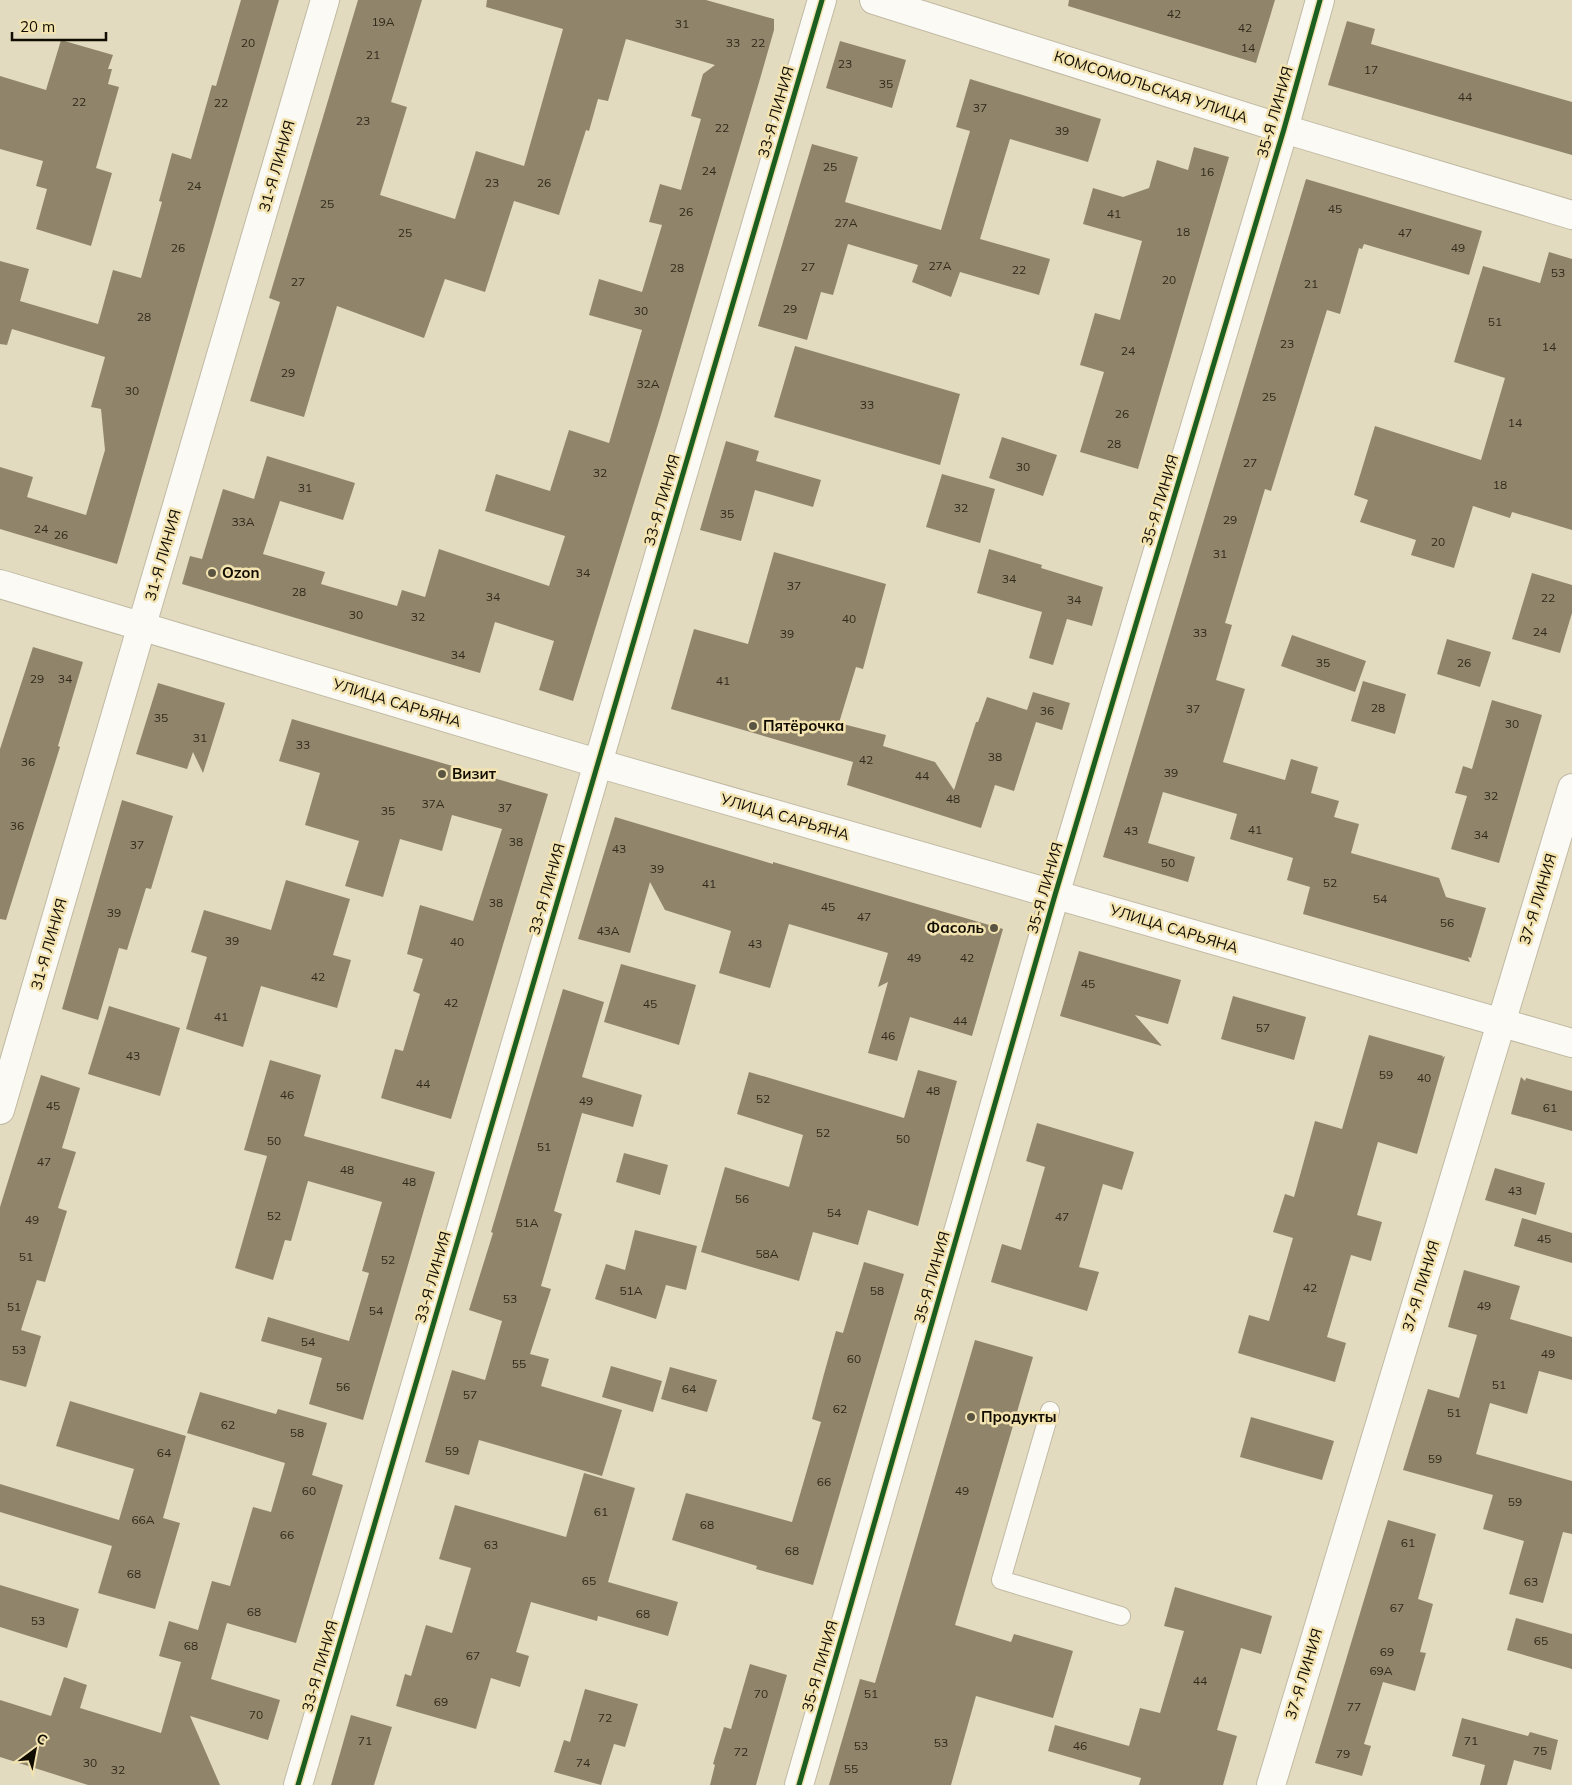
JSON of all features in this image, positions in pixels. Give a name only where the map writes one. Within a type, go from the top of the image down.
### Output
[{"type":"street","name":"31-Я ЛИНИЯ","points":[[0,1110],[325,0]]},
{"type":"street","name":"33-Я ЛИНИЯ","points":[[298,1785],[822,0]]},
{"type":"street","name":"КОМСОМОЛЬСКАЯ УЛИЦА","points":[[874,0],[1284,129],[1572,215]]},
{"type":"street","name":"35-Я ЛИНИЯ","points":[[799,1785],[1055,895],[1284,129],[1320,0]]},
{"type":"street","name":"УЛИЦА САРЬЯНА","points":[[0,584],[597,763],[1572,1044]]},
{"type":"street","name":"37-Я ЛИНИЯ","points":[[1271,1785],[1572,788]]},
{"type":"lane","points":[[1050,1411],[1001,1580],[1121,1616]]},
{"type":"building","points":[[241,0],[279,0],[117,564],[0,529],[0,467],[33,477],[27,497],[86,515],[105,450],[101,409],[91,407],[105,357],[12,329],[7,345],[0,344],[0,261],[29,269],[20,301],[98,324],[113,270],[141,278],[162,202],[159,201],[172,153],[191,159],[212,85],[216,86]]},
{"type":"building","points":[[358,0],[422,0],[391,102],[407,107],[380,195],[455,219],[476,151],[524,166],[563,29],[486,7],[487,0],[706,0],[774,19],[774,30],[760,79],[660,418],[573,701],[539,690],[554,641],[495,622],[480,673],[182,584],[190,556],[202,559],[223,489],[254,499],[267,456],[355,483],[343,520],[280,501],[263,554],[325,572],[321,584],[397,606],[402,590],[425,597],[439,549],[549,586],[565,536],[485,511],[496,474],[550,491],[569,430],[609,443],[642,330],[589,315],[599,279],[642,292],[662,225],[649,222],[660,184],[681,190],[701,119],[691,116],[703,74],[715,65],[626,39],[608,101],[598,99],[589,131],[586,130],[559,215],[514,201],[485,292],[445,279],[424,338],[337,306],[304,417],[250,401],[280,302],[269,298]]},
{"type":"building","points":[[1069,0],[1275,0],[1256,63],[1068,6]]},
{"type":"building","points":[[1347,21],[1375,29],[1371,44],[1572,102],[1572,155],[1328,85]]},
{"type":"building","points":[[61,40],[113,55],[108,69],[112,69],[108,84],[119,87],[96,168],[112,173],[91,246],[36,229],[47,189],[36,186],[43,161],[0,149],[0,76],[46,90]]},
{"type":"building","points":[[840,41],[906,60],[892,108],[826,88]]},
{"type":"building","points":[[970,79],[1101,119],[1088,162],[1010,139],[980,239],[1050,259],[1039,295],[960,272],[951,297],[912,282],[918,265],[848,244],[833,295],[821,292],[807,340],[758,326],[812,144],[858,157],[845,202],[941,230],[970,131],[956,127]]},
{"type":"building","points":[[1194,147],[1229,157],[1138,469],[1080,452],[1104,372],[1080,365],[1095,313],[1120,320],[1142,241],[1083,224],[1093,188],[1123,197],[1149,188],[1157,160],[1188,170]]},
{"type":"building","points":[[1306,179],[1482,231],[1469,275],[1364,244],[1362,249],[1359,248],[1340,314],[1327,310],[1271,491],[1265,489],[1225,623],[1232,625],[1216,680],[1245,689],[1223,762],[1285,780],[1291,759],[1318,767],[1311,793],[1339,801],[1334,817],[1359,824],[1351,853],[1439,878],[1446,897],[1486,908],[1471,958],[1468,957],[1470,962],[1303,914],[1310,887],[1287,880],[1293,858],[1230,839],[1237,814],[1163,792],[1148,843],[1195,857],[1188,882],[1103,857]]},
{"type":"building","points":[[1549,252],[1572,259],[1572,530],[1512,512],[1510,518],[1473,506],[1454,568],[1411,555],[1416,540],[1360,522],[1368,500],[1354,495],[1375,426],[1481,460],[1505,378],[1454,362],[1483,266],[1540,283]]},
{"type":"building","points":[[795,346],[960,394],[940,465],[774,417]]},
{"type":"building","points":[[1002,437],[1057,455],[1043,496],[989,478]]},
{"type":"building","points":[[726,441],[759,451],[756,461],[821,480],[813,507],[755,490],[741,541],[700,530]]},
{"type":"building","points":[[942,474],[995,489],[980,543],[926,527]]},
{"type":"building","points":[[989,549],[1042,565],[1041,568],[1103,587],[1092,626],[1067,619],[1053,665],[1029,658],[1042,612],[977,593]]},
{"type":"building","points":[[774,552],[886,584],[863,669],[856,667],[839,723],[886,735],[883,746],[935,762],[954,790],[976,722],[978,722],[987,697],[1027,710],[1033,692],[1070,703],[1062,730],[1036,722],[1014,791],[995,785],[981,828],[847,785],[853,762],[671,709],[694,629],[748,644]]},
{"type":"building","points":[[1532,573],[1572,585],[1572,613],[1560,653],[1512,639]]},
{"type":"building","points":[[1292,635],[1366,661],[1355,692],[1281,666]]},
{"type":"building","points":[[1447,639],[1491,652],[1480,687],[1437,674]]},
{"type":"building","points":[[33,647],[83,662],[58,746],[60,747],[6,920],[0,919],[0,749]]},
{"type":"building","points":[[1363,681],[1406,694],[1395,734],[1351,721]]},
{"type":"building","points":[[158,683],[225,703],[203,773],[193,752],[187,769],[136,754]]},
{"type":"building","points":[[1492,700],[1542,715],[1499,863],[1451,849],[1467,796],[1455,793],[1463,766],[1472,769]]},
{"type":"building","points":[[292,719],[548,794],[451,1119],[381,1098],[395,1049],[403,1051],[420,994],[413,991],[423,959],[407,954],[420,905],[473,921],[502,829],[452,815],[442,851],[400,839],[383,897],[345,886],[359,841],[305,825],[320,773],[279,761]]},
{"type":"building","points":[[122,800],[173,816],[151,889],[146,888],[127,950],[119,948],[98,1020],[62,1009]]},
{"type":"building","points":[[615,817],[1003,929],[972,1036],[910,1017],[897,1061],[868,1053],[888,982],[878,987],[888,953],[789,924],[770,988],[719,973],[731,931],[665,910],[650,882],[630,953],[578,939]]},
{"type":"building","points":[[286,880],[350,899],[333,955],[351,960],[337,1008],[261,986],[243,1047],[186,1029],[207,957],[191,952],[204,910],[271,930]]},
{"type":"building","points":[[1079,951],[1181,980],[1168,1024],[1135,1015],[1162,1046],[1060,1016]]},
{"type":"building","points":[[621,964],[696,985],[679,1045],[604,1022]]},
{"type":"building","points":[[563,989],[604,1002],[582,1077],[642,1095],[633,1127],[582,1113],[554,1211],[562,1214],[541,1286],[551,1289],[530,1354],[549,1359],[541,1386],[622,1410],[602,1476],[479,1440],[469,1475],[425,1462],[452,1370],[485,1380],[502,1321],[469,1310]]},
{"type":"building","points":[[1233,996],[1306,1017],[1294,1060],[1221,1039]]},
{"type":"building","points":[[109,1006],[180,1028],[160,1096],[88,1074]]},
{"type":"building","points":[[1369,1035],[1443,1056],[1442,1058],[1445,1056],[1417,1154],[1378,1142],[1357,1215],[1382,1222],[1371,1261],[1351,1255],[1327,1337],[1346,1343],[1335,1382],[1238,1353],[1249,1315],[1269,1321],[1293,1238],[1273,1232],[1285,1194],[1294,1197],[1315,1121],[1342,1129]]},
{"type":"building","points":[[270,1060],[321,1075],[304,1136],[435,1172],[363,1420],[309,1404],[322,1358],[261,1341],[268,1317],[349,1341],[369,1273],[362,1271],[382,1202],[308,1181],[291,1241],[285,1240],[273,1280],[235,1268],[267,1156],[244,1150]]},
{"type":"building","points":[[918,1070],[957,1081],[918,1226],[868,1210],[858,1245],[813,1232],[799,1281],[701,1252],[725,1167],[789,1187],[803,1135],[737,1114],[749,1072],[904,1118]]},
{"type":"building","points":[[41,1075],[80,1088],[62,1148],[76,1152],[58,1208],[67,1211],[45,1282],[37,1280],[21,1330],[41,1336],[26,1387],[0,1380],[0,1207]]},
{"type":"building","points":[[1521,1077],[1525,1081],[1526,1078],[1572,1091],[1572,1131],[1511,1114]]},
{"type":"building","points":[[1037,1123],[1134,1152],[1122,1190],[1103,1184],[1079,1267],[1099,1272],[1087,1311],[991,1282],[1002,1244],[1021,1250],[1045,1167],[1026,1161]]},
{"type":"building","points":[[624,1153],[668,1165],[660,1195],[616,1182]]},
{"type":"building","points":[[1495,1168],[1545,1183],[1536,1215],[1485,1200]]},
{"type":"building","points":[[1522,1218],[1572,1233],[1572,1263],[1514,1246]]},
{"type":"building","points":[[635,1230],[697,1246],[686,1290],[666,1285],[656,1319],[595,1299],[606,1264],[625,1270]]},
{"type":"building","points":[[864,1262],[904,1274],[813,1585],[756,1569],[757,1566],[672,1540],[686,1493],[792,1522],[821,1422],[812,1419],[824,1374],[836,1331],[843,1333]]},
{"type":"building","points":[[1464,1270],[1520,1286],[1510,1319],[1572,1337],[1572,1380],[1539,1371],[1527,1414],[1490,1403],[1476,1454],[1572,1481],[1572,1534],[1563,1532],[1543,1603],[1509,1594],[1524,1541],[1483,1529],[1493,1495],[1403,1470],[1428,1389],[1459,1398],[1477,1335],[1448,1327]]},
{"type":"building","points":[[975,1340],[1033,1357],[955,1625],[1011,1642],[1014,1634],[1073,1651],[1053,1718],[976,1696],[951,1785],[829,1785],[860,1679],[875,1683]]},
{"type":"building","points":[[611,1366],[662,1381],[653,1412],[602,1397]]},
{"type":"building","points":[[670,1367],[717,1380],[707,1412],[661,1399]]},
{"type":"building","points":[[200,1392],[276,1414],[278,1409],[327,1423],[312,1475],[343,1485],[296,1643],[227,1623],[211,1679],[280,1700],[268,1740],[190,1716],[220,1785],[88,1785],[0,1757],[0,1700],[51,1716],[64,1677],[87,1685],[80,1708],[161,1733],[181,1662],[159,1656],[169,1621],[198,1630],[212,1581],[230,1586],[253,1507],[271,1512],[285,1463],[187,1433]]},
{"type":"building","points":[[70,1401],[186,1436],[163,1518],[180,1523],[155,1609],[98,1593],[112,1546],[0,1512],[0,1484],[119,1520],[134,1469],[56,1446]]},
{"type":"building","points":[[1251,1417],[1334,1441],[1322,1480],[1240,1457]]},
{"type":"building","points":[[584,1473],[635,1488],[608,1582],[678,1602],[668,1636],[598,1616],[597,1621],[531,1602],[516,1652],[529,1656],[520,1687],[491,1678],[476,1729],[396,1706],[405,1674],[411,1676],[426,1625],[452,1633],[471,1568],[439,1559],[455,1505],[566,1537]]},
{"type":"building","points":[[1388,1520],[1436,1534],[1418,1599],[1433,1604],[1420,1652],[1426,1653],[1415,1691],[1383,1682],[1364,1744],[1371,1746],[1362,1776],[1315,1763]]},
{"type":"building","points":[[0,1585],[79,1609],[67,1648],[0,1627]]},
{"type":"building","points":[[1175,1587],[1272,1616],[1261,1654],[1241,1648],[1217,1730],[1237,1736],[1223,1785],[1139,1785],[1141,1778],[1048,1751],[1055,1725],[1129,1746],[1140,1708],[1160,1713],[1184,1631],[1164,1626]]},
{"type":"building","points":[[1516,1618],[1572,1634],[1572,1669],[1507,1650]]},
{"type":"building","points":[[750,1664],[787,1675],[756,1785],[710,1785],[715,1765],[713,1764],[724,1727],[731,1729]]},
{"type":"building","points":[[585,1689],[638,1704],[625,1747],[614,1744],[601,1785],[554,1772],[564,1740],[570,1742]]},
{"type":"building","points":[[351,1715],[392,1727],[374,1785],[331,1785]]},
{"type":"building","points":[[1462,1718],[1528,1736],[1530,1732],[1558,1740],[1551,1770],[1514,1760],[1507,1785],[1480,1785],[1485,1765],[1452,1756]]},
{"type":"cycle path","points":[[298,1785],[822,0]]},
{"type":"cycle path","points":[[799,1785],[1055,895],[1284,129],[1320,0]]},
{"type":"place","name":"Ozon","points":[[212,573]]},
{"type":"place","name":"Пятёрочка","points":[[753,726]]},
{"type":"place","name":"Визит","points":[[442,774]]},
{"type":"place","name":"Фасоль","points":[[994,928]]},
{"type":"place","name":"Продукты","points":[[971,1417]]}]
